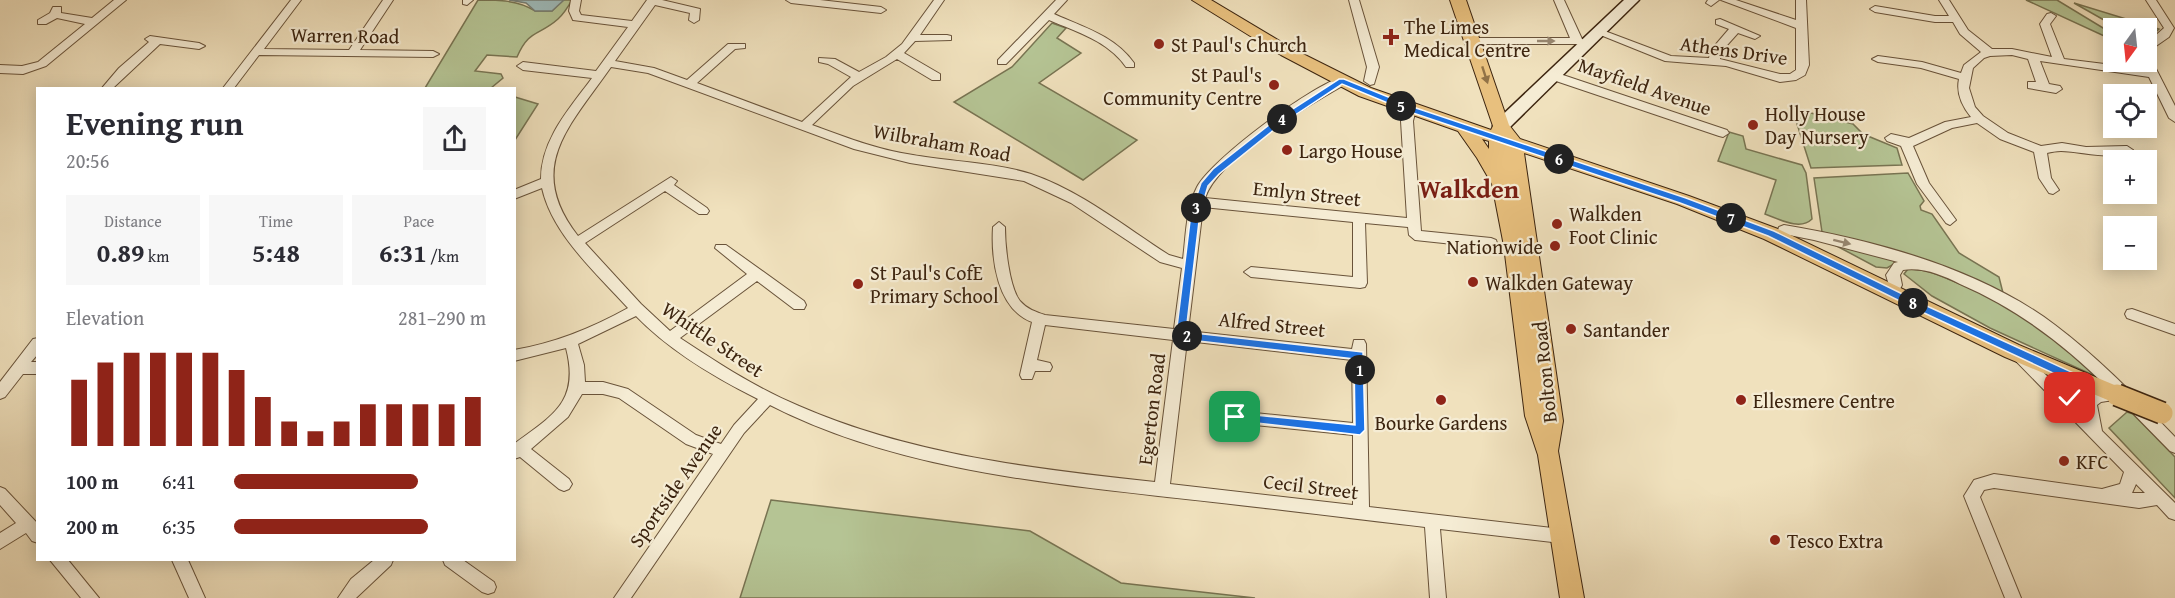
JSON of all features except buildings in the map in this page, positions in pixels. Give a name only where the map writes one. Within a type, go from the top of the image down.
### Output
[{"type":"main road","points":[[1200,0],[1342,81],[1410,109],[1465,128],[1504,136],[1695,194],[1784,230],[1922,299],[1965,326],[2012,351],[2110,394],[2168,416]]},
{"type":"main road","points":[[1220,0],[1298,48],[1370,81],[1504,136],[1771,234],[1965,326]]},
{"type":"main road","points":[[1458,0],[1504,136]]},
{"type":"main road","points":[[1504,136],[1581,43],[1598,32],[1632,0]]},
{"type":"main road","points":[[1465,128],[1485,156],[1501,191]]},
{"type":"main road","name":"Bolton Road","points":[[1504,136],[1501,191],[1513,246],[1536,416],[1549,455],[1572,598]]},
{"type":"main road","name":"Bolton Road","points":[[1504,136],[1552,421],[1549,455]]},
{"type":"street","points":[[0,69],[16,71],[36,67],[121,0]]},
{"type":"street","points":[[229,87],[296,0]]},
{"type":"street","points":[[352,53],[388,0]]},
{"type":"street","points":[[576,0],[574,11],[577,18],[634,24]]},
{"type":"street","points":[[792,0],[881,10]]},
{"type":"street","points":[[803,127],[858,76],[897,54],[913,38],[939,0]]},
{"type":"street","points":[[1002,62],[1062,0]]},
{"type":"street","points":[[1354,0],[1374,67],[1370,81]]},
{"type":"street","points":[[1473,41],[1581,43],[1559,0]]},
{"type":"street","points":[[1726,0],[1802,26]]},
{"type":"street","points":[[1944,0],[1964,32],[1989,53]]},
{"type":"street","points":[[2151,0],[2169,28],[2157,41]]},
{"type":"street","name":"Whittle Street","points":[[694,20],[696,11],[653,1],[634,24],[563,129],[549,160],[547,181],[552,207],[578,243],[637,309],[670,338],[719,372],[767,399],[829,426],[915,453],[1055,478]]},
{"type":"street","name":"Athens Drive","points":[[1598,32],[1663,58],[1714,61],[1773,77],[1787,78],[1798,76],[1803,65],[1799,3]]},
{"type":"street","points":[[1875,9],[1935,19],[1955,19]]},
{"type":"street","points":[[42,22],[56,12],[94,22]]},
{"type":"street","points":[[1048,15],[1113,46],[1125,56],[1130,65]]},
{"type":"street","points":[[2045,19],[2060,62]]},
{"type":"street","points":[[1720,22],[1755,36]]},
{"type":"street","points":[[1714,61],[1715,52],[1736,28]]},
{"type":"street","points":[[913,38],[946,38]]},
{"type":"street","points":[[108,87],[154,40],[199,46]]},
{"type":"street","points":[[689,84],[732,46],[741,46]]},
{"type":"street","name":"Warren Road","points":[[257,51],[434,54]]},
{"type":"street","points":[[2103,152],[2062,147],[2040,150],[2004,136],[1979,119],[1970,108],[1964,93],[1964,77],[1972,61],[1989,53],[2012,52],[2060,62],[2154,74],[2175,118]]},
{"type":"street","points":[[897,54],[936,77]]},
{"type":"street","points":[[2032,56],[2044,87]]},
{"type":"street","points":[[1877,59],[1922,65],[1964,77]]},
{"type":"street","points":[[823,60],[831,61],[858,76]]},
{"type":"street","name":"Wilbraham Road","points":[[607,63],[650,70],[803,127],[882,153],[1028,178],[1075,200],[1165,259],[1189,265]]},
{"type":"street","points":[[527,69],[599,75]]},
{"type":"street","name":"Mayfield Avenue","points":[[1554,76],[1723,134]]},
{"type":"street","name":"Egerton Road","points":[[1162,490],[1197,202],[1204,185],[1241,150],[1277,123],[1342,81]]},
{"type":"street","points":[[1410,109],[1407,121],[1414,229]]},
{"type":"street","points":[[1891,138],[1906,143],[1949,125],[1979,119]]},
{"type":"street","points":[[1906,143],[1935,207],[1950,220]]},
{"type":"street","points":[[2040,150],[2040,175],[2053,190]]},
{"type":"street","points":[[516,194],[547,181]]},
{"type":"street","points":[[578,243],[668,183],[702,212]]},
{"type":"street","name":"Emlyn Street","points":[[1197,202],[1359,218],[1491,243]]},
{"type":"street","points":[[1251,272],[1360,283],[1359,218]]},
{"type":"street","points":[[999,227],[1012,284],[1014,304],[1024,313],[1039,319],[1028,370],[1045,367]]},
{"type":"street","points":[[1784,230],[1814,235],[1921,264],[1977,285],[2020,307],[2050,327],[2088,360],[2175,447]]},
{"type":"street","points":[[721,248],[799,305]]},
{"type":"street","points":[[1895,285],[1893,275],[1899,266],[1921,264]]},
{"type":"street","points":[[670,338],[757,274]]},
{"type":"street","points":[[516,356],[571,342],[637,309]]},
{"type":"street","points":[[2132,314],[2175,330]]},
{"type":"street","name":"Alfred Street","points":[[1039,319],[1181,335],[1359,349],[1361,513]]},
{"type":"street","points":[[564,484],[517,451],[562,413],[577,387],[578,370],[571,342]]},
{"type":"street","points":[[0,393],[36,346]]},
{"type":"street","points":[[2012,351],[2175,513]]},
{"type":"street","points":[[19,368],[36,368]]},
{"type":"street","points":[[2073,411],[2069,396],[2074,378]]},
{"type":"street","points":[[577,387],[603,388],[623,393],[691,440],[724,451]]},
{"type":"street","points":[[2101,439],[2088,408],[2094,397],[2110,394]]},
{"type":"street","name":"Sportside Avenue","points":[[622,598],[744,423],[767,399]]},
{"type":"street","points":[[1235,417],[1360,430]]},
{"type":"street","points":[[2094,494],[2120,492],[2126,489],[2133,469]]},
{"type":"street","name":"Cecil Street","points":[[1055,478],[1561,536]]},
{"type":"street","points":[[2013,598],[1972,496],[1974,489],[1979,485],[1994,481],[2139,501],[2161,498]]},
{"type":"street","points":[[0,494],[32,530],[0,542]]},
{"type":"street","points":[[1432,521],[1437,598]]},
{"type":"street","points":[[59,561],[91,598]]},
{"type":"street","points":[[180,561],[197,598]]},
{"type":"street","points":[[346,598],[357,584],[384,561]]},
{"type":"street","points":[[452,561],[488,587]]},
{"type":"green space","points":[[478,0],[508,1],[535,11],[552,11],[563,0],[572,0],[558,19],[530,37],[517,57],[487,55],[475,71],[501,74],[503,78],[492,87],[426,87]]},
{"type":"green space","points":[[2026,0],[2057,0],[2103,28],[2103,35]]},
{"type":"green space","points":[[2074,3],[2123,18],[2103,19]]},
{"type":"green space","points":[[1052,23],[1066,28],[1057,38],[1081,53],[1039,83],[1137,140],[1083,180],[954,102],[1012,67]]},
{"type":"green space","points":[[516,98],[538,104],[516,138]]},
{"type":"green space","points":[[1792,108],[1853,124],[1863,134],[1897,148],[1902,165],[1811,168]]},
{"type":"green space","points":[[1729,132],[1743,136],[1746,149],[1802,165],[1806,173],[1812,219],[1796,224],[1765,214],[1776,180],[1718,161]]},
{"type":"green space","points":[[1908,173],[1924,201],[1920,206],[1921,210],[1932,214],[1959,253],[1999,277],[2003,293],[1953,270],[1822,232],[1814,178]]},
{"type":"green space","points":[[1833,244],[1901,260],[1887,268],[1876,267]]},
{"type":"green space","points":[[1908,269],[1924,270],[1939,275],[2008,307],[2045,332],[2095,376],[1990,328],[1932,296],[1904,274]]},
{"type":"green space","points":[[2127,412],[2133,414],[2175,457],[2175,498],[2109,428]]},
{"type":"green space","points":[[771,500],[1030,531],[1121,583],[1255,598],[740,598]]},
{"type":"water","points":[[509,0],[564,0],[552,11],[535,11],[526,3]]},
{"type":"place","name":"The Limes Medical Centre","points":[[1391,37]]},
{"type":"place","name":"St Paul's Church","points":[[1159,44]]},
{"type":"place","name":"St Paul's Community Centre","points":[[1274,85]]},
{"type":"place","name":"Holly House Day Nursery","points":[[1753,125]]},
{"type":"place","name":"Largo House","points":[[1287,150]]},
{"type":"place","name":"Walkden Foot Clinic","points":[[1557,224]]},
{"type":"place","name":"Nationwide","points":[[1555,246]]},
{"type":"place","name":"Walkden Gateway","points":[[1473,282]]},
{"type":"place","name":"St Paul's CofE Primary School","points":[[858,284]]},
{"type":"place","name":"Santander","points":[[1571,329]]},
{"type":"place","name":"Bourke Gardens","points":[[1441,400]]},
{"type":"place","name":"Ellesmere Centre","points":[[1741,400]]},
{"type":"place","name":"KFC","points":[[2064,461]]},
{"type":"place","name":"Tesco Extra","points":[[1775,540]]},
{"type":"district","name":"Walkden","points":[[1469,188]]},
{"type":"route","points":[[1235,417],[1360,430],[1359,355],[1181,335],[1195,213],[1204,185],[1241,150],[1322,92],[1342,81],[1390,102],[1683,200],[1771,234],[1965,326],[2012,351],[2074,378],[2070,398]]}]
